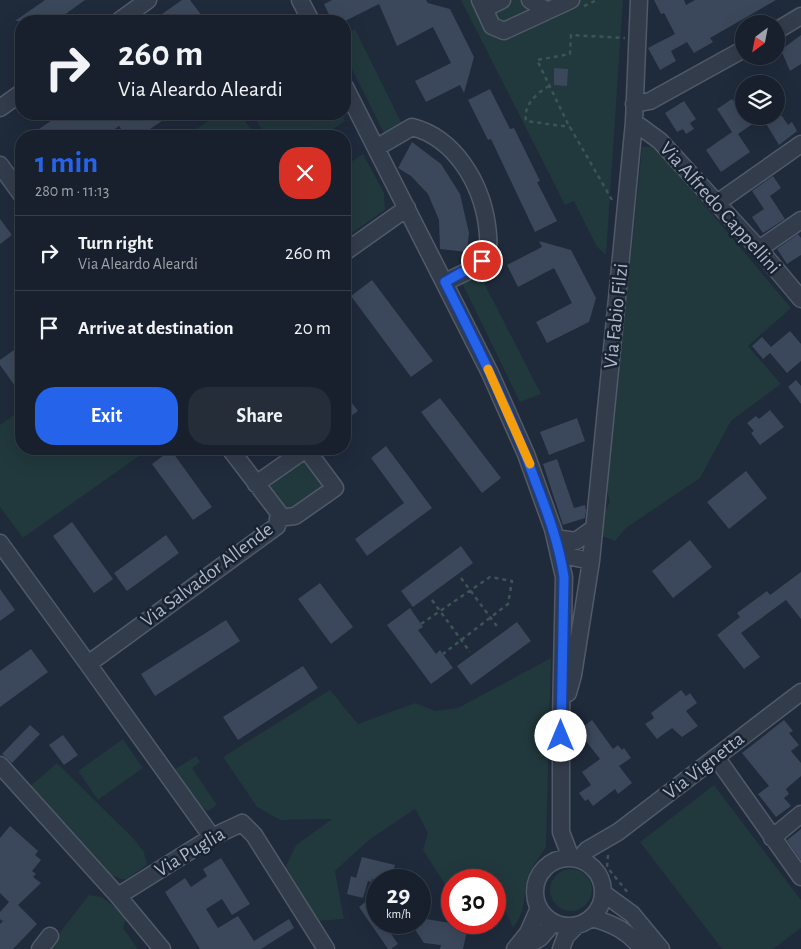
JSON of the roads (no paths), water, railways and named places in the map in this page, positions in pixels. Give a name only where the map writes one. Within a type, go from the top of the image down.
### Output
[{"type":"street","points":[[127,15],[148,0]]},
{"type":"street","points":[[300,0],[308,15]]},
{"type":"street","points":[[502,0],[482,4],[492,26],[504,31],[568,1]]},
{"type":"street","points":[[530,0],[547,11]]},
{"type":"street","name":"Via Fabio Filzi","points":[[560,718],[573,675],[591,562],[634,122],[639,0]]},
{"type":"street","points":[[785,26],[801,16]]},
{"type":"street","points":[[634,104],[650,101],[735,55]]},
{"type":"street","points":[[0,108],[15,97]]},
{"type":"street","points":[[351,99],[445,282],[512,421],[557,544],[564,577],[560,718],[562,836],[548,865],[537,881],[535,893],[539,908],[554,923],[576,926]]},
{"type":"street","name":"Via Alfredo Cappellini","points":[[634,122],[660,141],[759,249],[801,299]]},
{"type":"street","points":[[376,148],[412,126],[425,130],[452,150],[473,180],[486,220],[489,241],[486,254],[482,261],[445,282]]},
{"type":"street","points":[[717,203],[801,144]]},
{"type":"street","points":[[0,166],[15,186]]},
{"type":"street","points":[[351,248],[407,208]]},
{"type":"street","points":[[759,249],[801,220]]},
{"type":"street","name":"Via Salvador Allende","points":[[88,664],[277,526],[279,514],[234,455]]},
{"type":"street","points":[[256,484],[297,455]]},
{"type":"street","points":[[278,518],[295,516],[335,488],[310,455]]},
{"type":"street","points":[[557,544],[576,541],[594,528]]},
{"type":"street","points":[[576,541],[585,551],[591,562]]},
{"type":"street","points":[[0,543],[212,837]]},
{"type":"street","points":[[557,544],[572,557],[591,562]]},
{"type":"street","name":"Via Vignetta","points":[[579,856],[607,840],[801,692]]},
{"type":"street","points":[[716,757],[801,877]]},
{"type":"street","points":[[0,765],[118,896],[162,949]]},
{"type":"street","points":[[772,838],[801,814]]},
{"type":"street","name":"Via Puglia","points":[[118,896],[212,837],[242,823],[248,827],[326,949]]},
{"type":"street","points":[[562,836],[579,856],[593,867],[602,887],[632,914],[661,949]]},
{"type":"street","points":[[560,949],[566,936],[576,926],[592,918],[600,908],[602,887],[599,861],[607,840]]},
{"type":"street","points":[[548,865],[559,859],[579,856]]},
{"type":"street","points":[[515,949],[528,933],[539,908]]},
{"type":"street","points":[[592,918],[610,922],[624,930],[642,949]]},
{"type":"street","points":[[520,949],[540,938],[554,923]]},
{"type":"street","points":[[554,923],[555,949]]},
{"type":"street","points":[[40,949],[50,936]]}]
